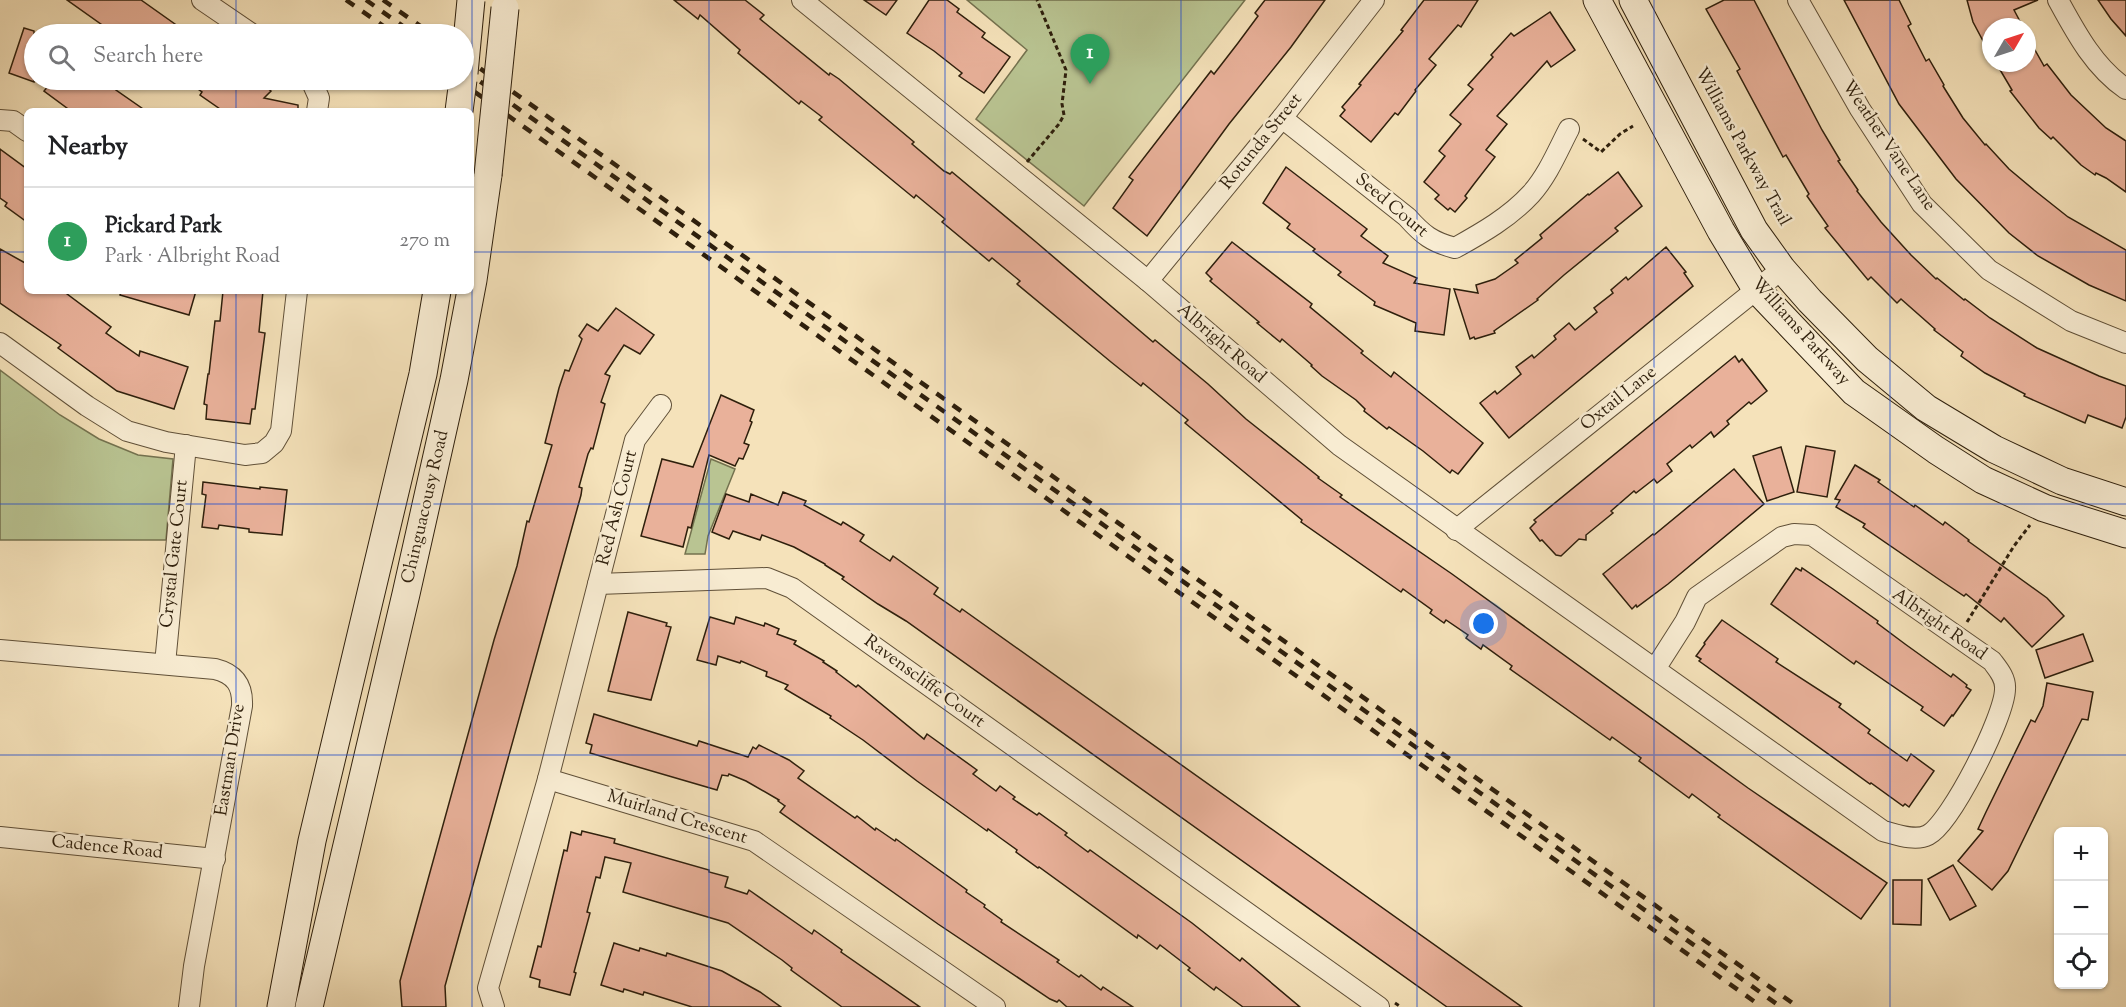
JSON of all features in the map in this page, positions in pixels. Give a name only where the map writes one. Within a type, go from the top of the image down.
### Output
[{"type":"main road","points":[[469,24],[471,0]]},
{"type":"main road","name":"Williams Parkway","points":[[1597,0],[1721,231],[1756,289],[1854,392],[1983,480],[2044,508],[2126,534]]},
{"type":"main road","name":"Williams Parkway","points":[[1633,0],[1754,230],[1810,301],[1867,358],[1926,408],[1994,449],[2062,481],[2126,502]]},
{"type":"main road","name":"Chinguacousy Road","points":[[474,273],[488,175],[505,4]]},
{"type":"main road","points":[[459,108],[462,90]]},
{"type":"main road","name":"Chinguacousy Road","points":[[280,1007],[312,841],[423,374],[436,294]]},
{"type":"main road","name":"Chinguacousy Road","points":[[309,1007],[452,391],[470,294]]},
{"type":"street","points":[[202,0],[237,24]]},
{"type":"street","name":"Albright Road","points":[[802,0],[1148,282],[1339,445],[1882,831],[1907,837],[1927,836],[1944,820],[1975,770],[2004,701],[2006,687],[2001,673],[1992,661],[1872,578],[1825,542],[1812,535],[1794,534],[1782,537],[1697,597],[1685,622],[1655,669]]},
{"type":"street","name":"Rotunda Street","points":[[1148,282],[1282,118],[1374,0]]},
{"type":"street","name":"Weather Vane Lane","points":[[1798,0],[1860,109],[1922,204],[1989,270],[2072,321],[2126,343]]},
{"type":"street","points":[[2058,0],[2083,46],[2115,81],[2126,89]]},
{"type":"street","points":[[315,90],[319,98],[317,108]]},
{"type":"street","name":"Seed Court","points":[[1282,118],[1407,217],[1421,234],[1437,243],[1455,248],[1495,225],[1531,193],[1546,172],[1569,129]]},
{"type":"street","points":[[0,120],[13,121],[24,129]]},
{"type":"street","name":"Oxtail Lane","points":[[1456,530],[1782,268]]},
{"type":"street","points":[[0,343],[87,406],[128,431],[186,445],[245,455],[262,453],[274,442],[280,431],[297,294]]},
{"type":"street","name":"Red Ash Court","points":[[598,584],[634,441],[661,405]]},
{"type":"street","name":"Crystal Gate Court","points":[[165,664],[186,445]]},
{"type":"street","name":"Ravenscliffe Court","points":[[598,584],[767,578],[792,588],[1379,1007]]},
{"type":"street","points":[[494,1007],[488,988],[548,779],[598,584]]},
{"type":"street","name":"Eastman Drive","points":[[0,650],[165,664],[224,672],[238,682],[241,689],[242,706],[189,1007]]},
{"type":"street","name":"Muirland Crescent","points":[[548,779],[754,841],[995,1007]]},
{"type":"street","name":"Cadence Road","points":[[0,837],[215,859]]},
{"type":"path","points":[[1016,175],[1064,115],[1062,104],[1066,70],[1037,0]]},
{"type":"path","points":[[1569,129],[1601,152],[1620,134],[1634,126]]},
{"type":"path","points":[[1958,638],[2014,546],[2030,525]]},
{"type":"green space","points":[[967,0],[1245,0],[1084,206],[976,119],[1027,50]]},
{"type":"green space","points":[[0,370],[60,415],[99,439],[138,455],[173,459],[166,540],[0,540]]},
{"type":"green space","points":[[711,459],[735,469],[708,536],[705,554],[685,554]]},
{"type":"building","points":[[67,0],[141,0],[175,24],[101,24]]},
{"type":"building","points":[[674,0],[745,0],[764,15],[760,19],[829,75],[830,73],[839,79],[914,142],[912,144],[944,171],[950,174],[952,172],[1153,342],[1155,340],[1246,419],[1342,495],[1340,497],[1452,574],[1748,788],[1887,883],[1861,919],[1718,817],[1720,815],[1692,794],[1689,798],[1639,761],[1641,758],[1612,737],[1610,740],[1510,669],[1512,666],[1483,645],[1481,649],[1466,638],[1468,635],[1446,620],[1444,623],[1430,613],[1432,610],[1403,589],[1401,592],[1301,522],[1302,520],[1185,423],[1188,420],[1143,383],[1141,386],[1111,362],[1017,284],[1020,281],[992,258],[989,261],[942,222],[945,219],[916,195],[914,198],[819,120],[822,117],[801,101],[799,104],[738,53],[740,50],[700,15],[698,19]]},
{"type":"building","points":[[864,0],[897,0],[886,15]]},
{"type":"building","points":[[929,0],[947,0],[959,9],[957,12],[985,33],[982,37],[1010,57],[984,93],[959,76],[962,73],[934,51],[907,33]]},
{"type":"building","points":[[1265,0],[1325,0],[1291,47],[1229,124],[1147,236],[1113,208],[1133,180],[1129,177],[1211,71],[1214,74],[1238,43],[1258,16],[1255,13]]},
{"type":"building","points":[[1424,0],[1478,0],[1461,27],[1458,25],[1429,59],[1436,65],[1398,115],[1395,113],[1371,142],[1340,116],[1345,110],[1342,107],[1403,31],[1401,30]]},
{"type":"building","points":[[1724,0],[1754,0],[1840,160],[1838,161],[1881,222],[1911,255],[1936,279],[1964,300],[2037,348],[2126,386],[2126,417],[2122,428],[2088,415],[2085,423],[2024,396],[2025,394],[1985,373],[1961,356],[1963,352],[1934,330],[1901,299],[1897,303],[1871,277],[1868,280],[1825,228],[1828,226],[1807,196],[1809,194],[1786,155],[1783,157],[1737,71],[1740,69],[1706,9]]},
{"type":"building","points":[[1844,0],[1899,0],[1911,24],[1908,26],[1926,61],[1929,59],[1963,118],[1985,145],[2009,169],[2068,217],[2126,250],[2126,301],[2089,285],[2038,256],[2009,233],[1956,179],[1899,104]]},
{"type":"building","points":[[1967,0],[2038,0],[2014,10],[2018,18],[1982,18],[1982,39],[1973,22]]},
{"type":"building","points":[[2098,0],[2126,0],[2126,36],[2111,19]]},
{"type":"building","points":[[1550,12],[1575,50],[1551,67],[1547,61],[1497,116],[1507,124],[1486,150],[1495,157],[1455,212],[1450,208],[1448,210],[1435,199],[1439,195],[1424,182],[1445,156],[1439,151],[1461,124],[1450,115],[1473,89],[1468,85],[1511,33],[1514,36]]},
{"type":"building","points":[[24,28],[24,78],[9,73]]},
{"type":"building","points":[[2036,52],[2044,66],[2047,64],[2071,95],[2106,128],[2126,141],[2126,192],[2106,178],[2096,173],[2095,175],[2081,165],[2053,137],[2051,139],[2039,128],[2010,91],[2012,90],[2001,72],[2036,72]]},
{"type":"building","points":[[116,90],[142,108],[67,108],[44,91]]},
{"type":"building","points":[[199,90],[270,90],[264,98],[298,105],[298,108],[219,108],[200,95],[202,92]]},
{"type":"building","points":[[0,149],[24,167],[24,220],[5,206],[7,203],[0,198]]},
{"type":"building","points":[[1286,167],[1367,229],[1361,236],[1388,256],[1383,263],[1417,278],[1414,283],[1450,289],[1444,335],[1415,331],[1416,323],[1374,305],[1375,302],[1338,275],[1341,272],[1287,228],[1290,224],[1263,203]]},
{"type":"building","points":[[1618,172],[1642,206],[1615,228],[1618,231],[1564,275],[1538,300],[1494,331],[1495,333],[1470,339],[1454,289],[1478,293],[1476,285],[1495,279],[1518,263],[1515,260],[1542,238],[1540,235]]},
{"type":"building","points":[[1232,242],[1312,304],[1310,307],[1363,351],[1361,353],[1391,377],[1394,372],[1483,443],[1458,474],[1452,470],[1450,473],[1389,427],[1387,429],[1364,411],[1365,409],[1356,400],[1322,376],[1282,339],[1280,342],[1210,281],[1212,279],[1206,273]]},
{"type":"building","points":[[1666,247],[1686,272],[1684,273],[1693,286],[1509,438],[1480,403],[1495,391],[1497,394],[1521,374],[1516,367],[1532,355],[1534,358],[1556,339],[1554,336],[1569,323],[1575,330],[1597,312],[1594,308],[1613,293],[1611,290],[1626,277],[1628,280]]},
{"type":"building","points":[[0,249],[24,262],[24,294],[67,294],[111,327],[106,333],[139,356],[140,351],[188,367],[174,409],[117,391],[58,348],[61,345],[0,303]]},
{"type":"building","points":[[120,294],[195,294],[189,315]]},
{"type":"building","points":[[223,294],[263,294],[259,332],[265,333],[255,409],[252,409],[250,424],[206,419],[207,405],[204,404],[215,321],[220,321]]},
{"type":"building","points":[[616,308],[654,335],[640,354],[624,345],[605,374],[610,376],[601,402],[605,404],[593,449],[591,448],[588,454],[579,487],[582,488],[581,495],[445,986],[446,1007],[402,1007],[400,981],[494,640],[517,566],[527,521],[529,522],[552,445],[545,443],[559,388],[565,370],[569,371],[582,339],[579,336],[587,324],[598,331]]},
{"type":"building","points":[[1735,356],[1739,362],[1742,359],[1767,391],[1751,404],[1749,402],[1727,421],[1729,424],[1714,437],[1711,432],[1692,448],[1690,445],[1667,464],[1672,471],[1657,483],[1654,479],[1636,493],[1634,491],[1611,511],[1613,513],[1586,535],[1586,540],[1579,539],[1561,556],[1556,555],[1542,540],[1540,541],[1530,528],[1536,522],[1534,520]]},
{"type":"building","points":[[721,395],[754,410],[744,443],[749,445],[743,459],[739,458],[735,466],[709,455],[691,528],[688,527],[683,547],[641,536],[662,459],[693,467]]},
{"type":"building","points":[[1806,446],[1835,451],[1827,497],[1797,492]]},
{"type":"building","points":[[1781,447],[1794,492],[1767,501],[1753,456]]},
{"type":"building","points":[[1855,465],[1880,480],[1878,482],[1914,507],[1915,505],[1943,525],[1945,522],[2047,598],[2064,616],[2032,647],[2004,618],[2001,622],[1966,594],[1964,596],[1863,527],[1865,524],[1836,507],[1840,500],[1835,499]]},
{"type":"building","points":[[1734,469],[1764,504],[1668,584],[1632,609],[1603,574]]},
{"type":"building","points":[[203,482],[287,490],[282,535],[249,532],[249,529],[219,525],[218,529],[202,527],[206,495],[202,494]]},
{"type":"building","points":[[783,492],[806,501],[804,505],[841,525],[843,522],[864,535],[860,541],[890,561],[893,556],[938,588],[934,594],[960,612],[962,609],[1522,1007],[1447,1007],[906,621],[842,579],[844,577],[825,564],[794,547],[762,535],[760,540],[733,531],[729,539],[712,532],[726,494],[749,502],[751,494],[778,505]]},
{"type":"building","points":[[1796,568],[1801,571],[1802,568],[1833,589],[1951,677],[1953,674],[1967,685],[1966,687],[1971,690],[1944,726],[1921,710],[1923,707],[1856,661],[1854,664],[1771,604]]},
{"type":"building","points":[[628,612],[667,623],[666,626],[671,627],[651,700],[608,691]]},
{"type":"building","points":[[710,617],[734,624],[736,617],[764,626],[765,623],[779,629],[777,634],[796,641],[794,644],[824,661],[856,687],[858,685],[924,739],[927,734],[977,770],[973,774],[996,791],[1000,786],[1015,797],[1013,799],[1037,815],[1039,813],[1088,852],[1090,850],[1192,923],[1240,961],[1242,958],[1300,1007],[1243,1007],[1216,987],[1214,990],[1160,945],[1157,949],[1138,935],[1137,938],[1016,852],[1017,850],[988,829],[987,831],[830,718],[831,716],[785,689],[788,685],[766,676],[767,672],[741,661],[740,663],[718,656],[716,665],[697,660]]},
{"type":"building","points":[[1722,620],[1778,659],[1776,662],[1841,704],[1839,707],[1870,730],[1868,733],[1907,761],[1911,754],[1934,771],[1909,807],[1905,804],[1903,806],[1870,784],[1699,661],[1701,659],[1696,656]]},
{"type":"building","points":[[2083,634],[2093,661],[2045,678],[2036,650]]},
{"type":"building","points":[[2047,683],[2093,692],[2088,720],[2082,719],[2008,871],[1992,890],[1958,861],[1983,831],[1978,829],[1986,812],[2031,720],[2035,722],[2043,706]]},
{"type":"building","points":[[594,714],[697,746],[699,741],[748,757],[753,747],[756,749],[759,745],[789,760],[804,771],[798,778],[855,818],[857,816],[875,830],[876,828],[895,841],[896,839],[967,890],[966,892],[1002,920],[1001,922],[1059,960],[1057,962],[1079,977],[1081,975],[1101,990],[1103,987],[1133,1007],[1067,1007],[1059,1000],[1057,1002],[1050,999],[938,924],[780,812],[785,806],[779,800],[746,781],[729,774],[728,776],[722,775],[717,790],[590,753],[592,745],[586,743]]},
{"type":"building","points":[[582,831],[615,839],[614,843],[728,877],[725,887],[747,894],[749,890],[812,934],[814,930],[842,950],[841,952],[920,1007],[842,1007],[791,970],[792,968],[782,960],[728,923],[623,892],[631,863],[605,857],[600,878],[596,877],[587,912],[590,913],[570,995],[539,987],[540,980],[530,977],[538,946],[541,947],[564,850],[567,851],[571,832],[581,835]]},
{"type":"building","points":[[1953,865],[1976,906],[1950,920],[1928,879]]},
{"type":"building","points":[[1893,880],[1922,880],[1921,925],[1893,924]]},
{"type":"building","points":[[614,943],[639,951],[640,948],[666,956],[667,953],[722,971],[760,992],[781,1007],[692,1007],[644,992],[643,995],[624,989],[623,992],[601,985]]},
{"type":"railway","points":[[346,0],[381,24]]},
{"type":"railway","points":[[366,0],[400,24]]},
{"type":"railway","points":[[383,0],[418,24]]},
{"type":"railway","points":[[474,64],[1798,1007]]},
{"type":"railway","points":[[474,77],[1781,1007]]},
{"type":"railway","points":[[472,90],[1762,1007]]},
{"type":"place","name":"Pickard Park","points":[[1090,84]]}]
